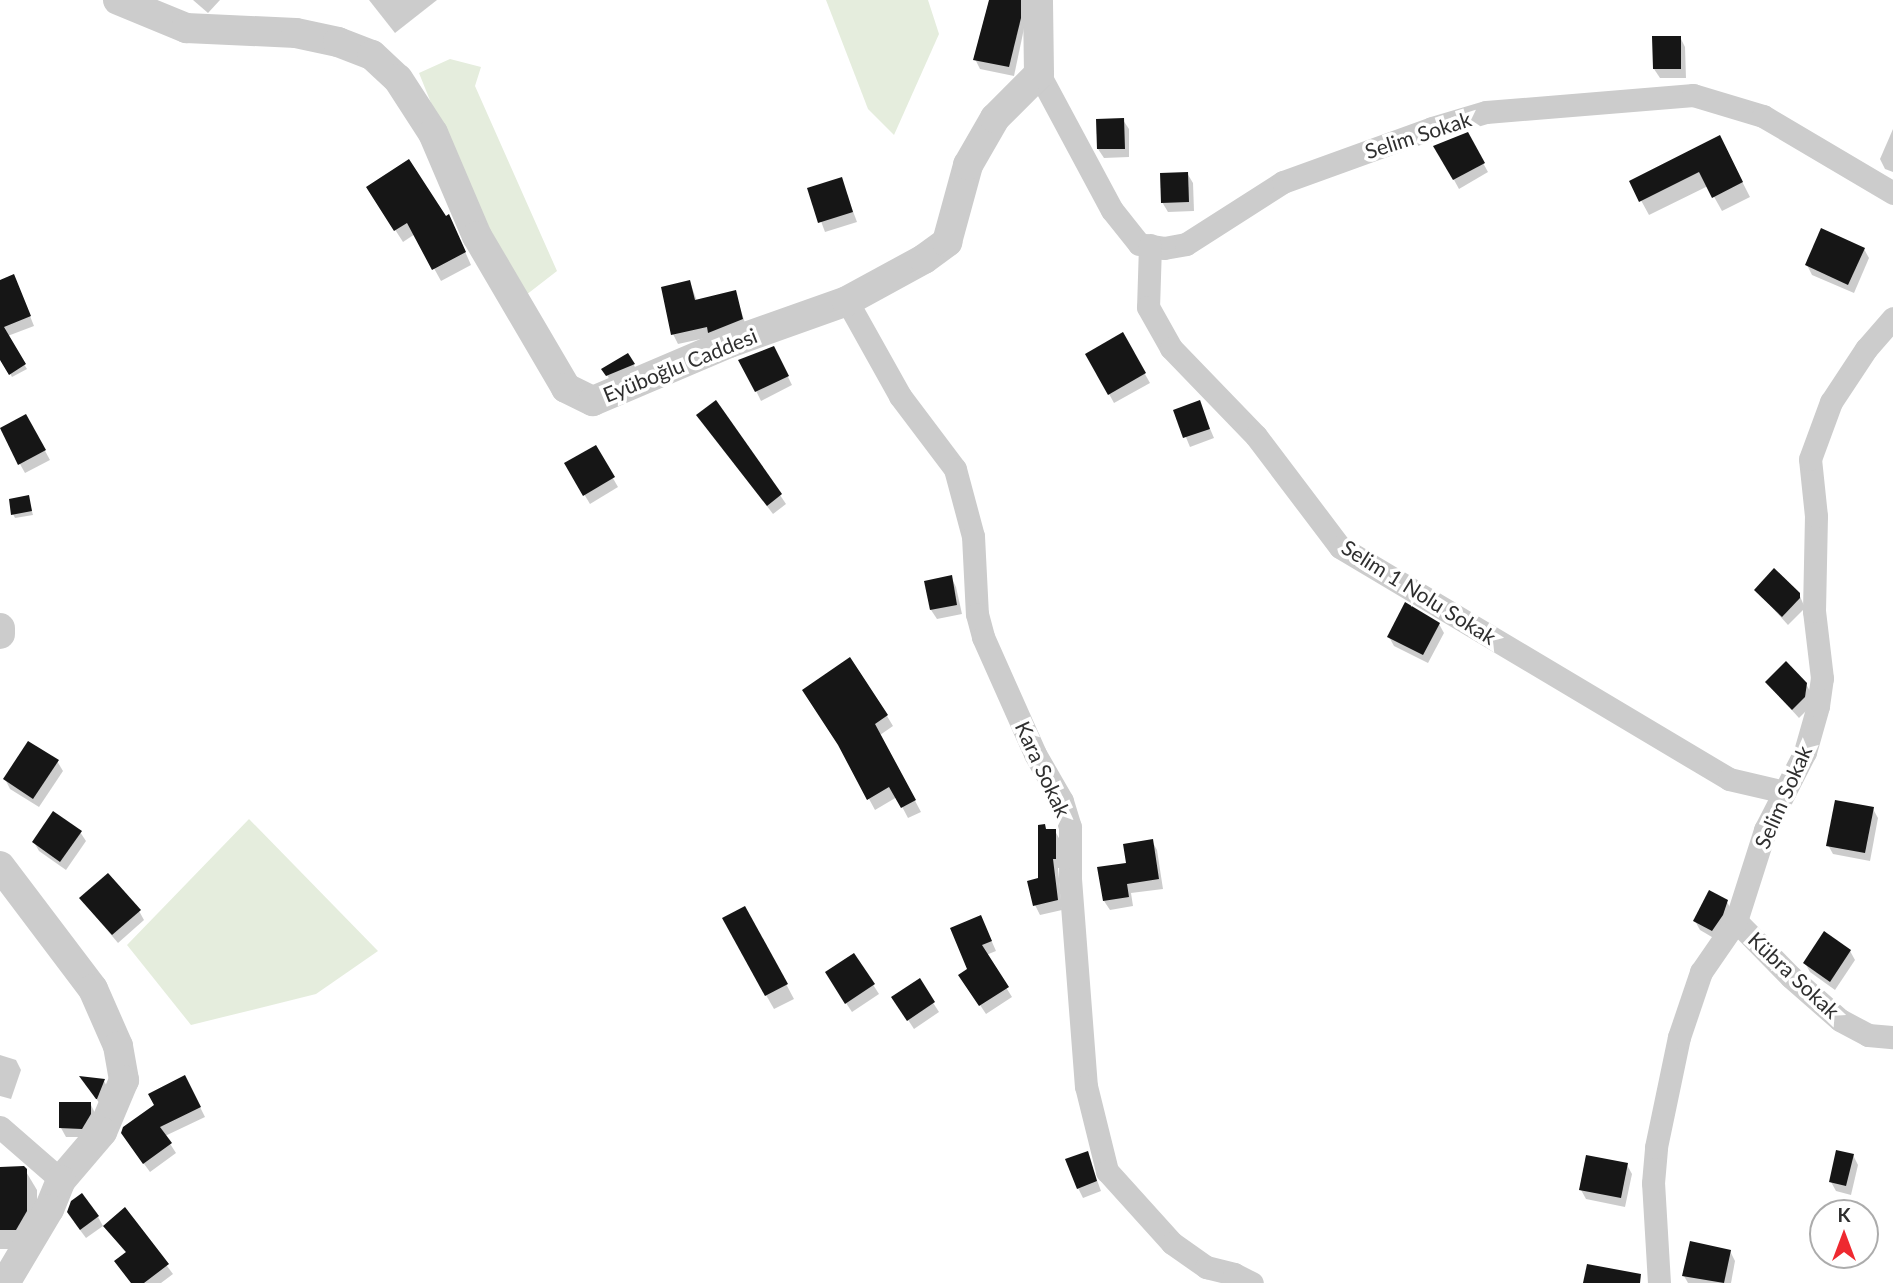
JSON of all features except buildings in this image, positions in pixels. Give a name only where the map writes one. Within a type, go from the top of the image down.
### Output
[{"type":"street","name":"Eyüboğlu Caddesi","points":[[118,0],[186,28],[296,33],[338,42],[372,55],[398,79],[433,133],[477,236],[566,387],[593,401],[729,343],[847,301],[924,260],[947,242],[968,165],[995,118],[1039,74]]},
{"type":"street","points":[[1038,0],[1039,74],[1112,211],[1139,244],[1150,246]]},
{"type":"street","name":"Selim Sokak","points":[[1150,246],[1164,248],[1186,244],[1283,182],[1432,128],[1476,116],[1546,106],[1693,95],[1763,116],[1893,194]]},
{"type":"street","name":"Selim 1 Nolu Sokak","points":[[1150,246],[1148,307],[1171,348],[1256,436],[1340,547],[1729,779],[1785,792]]},
{"type":"street","name":"Kara Sokak","points":[[847,301],[901,396],[955,469],[973,536],[977,614],[983,637],[1035,754],[1062,802],[1070,827],[1070,879],[1086,1086],[1107,1171],[1172,1243],[1206,1267],[1234,1274],[1252,1283]]},
{"type":"street","name":"Selim Sokak","points":[[1658,1283],[1653,1183],[1656,1147],[1679,1037],[1701,972],[1736,922],[1765,830],[1805,752],[1822,678],[1814,611],[1816,516],[1810,459],[1831,401],[1866,349],[1893,318]]},
{"type":"street","points":[[0,628],[0,634]]},
{"type":"street","points":[[0,866],[93,989],[118,1046],[124,1080],[102,1132],[61,1180],[49,1209],[5,1283]]},
{"type":"street","name":"Kübra Sokak","points":[[1736,922],[1840,1020],[1867,1035],[1893,1037]]},
{"type":"street","points":[[0,1127],[61,1180]]},
{"type":"green space","points":[[826,0],[928,0],[939,34],[894,135],[868,109]]},
{"type":"green space","points":[[450,59],[481,67],[475,86],[557,271],[517,302],[482,230],[419,73]]},
{"type":"green space","points":[[249,819],[378,951],[316,994],[191,1025],[127,945]]}]
